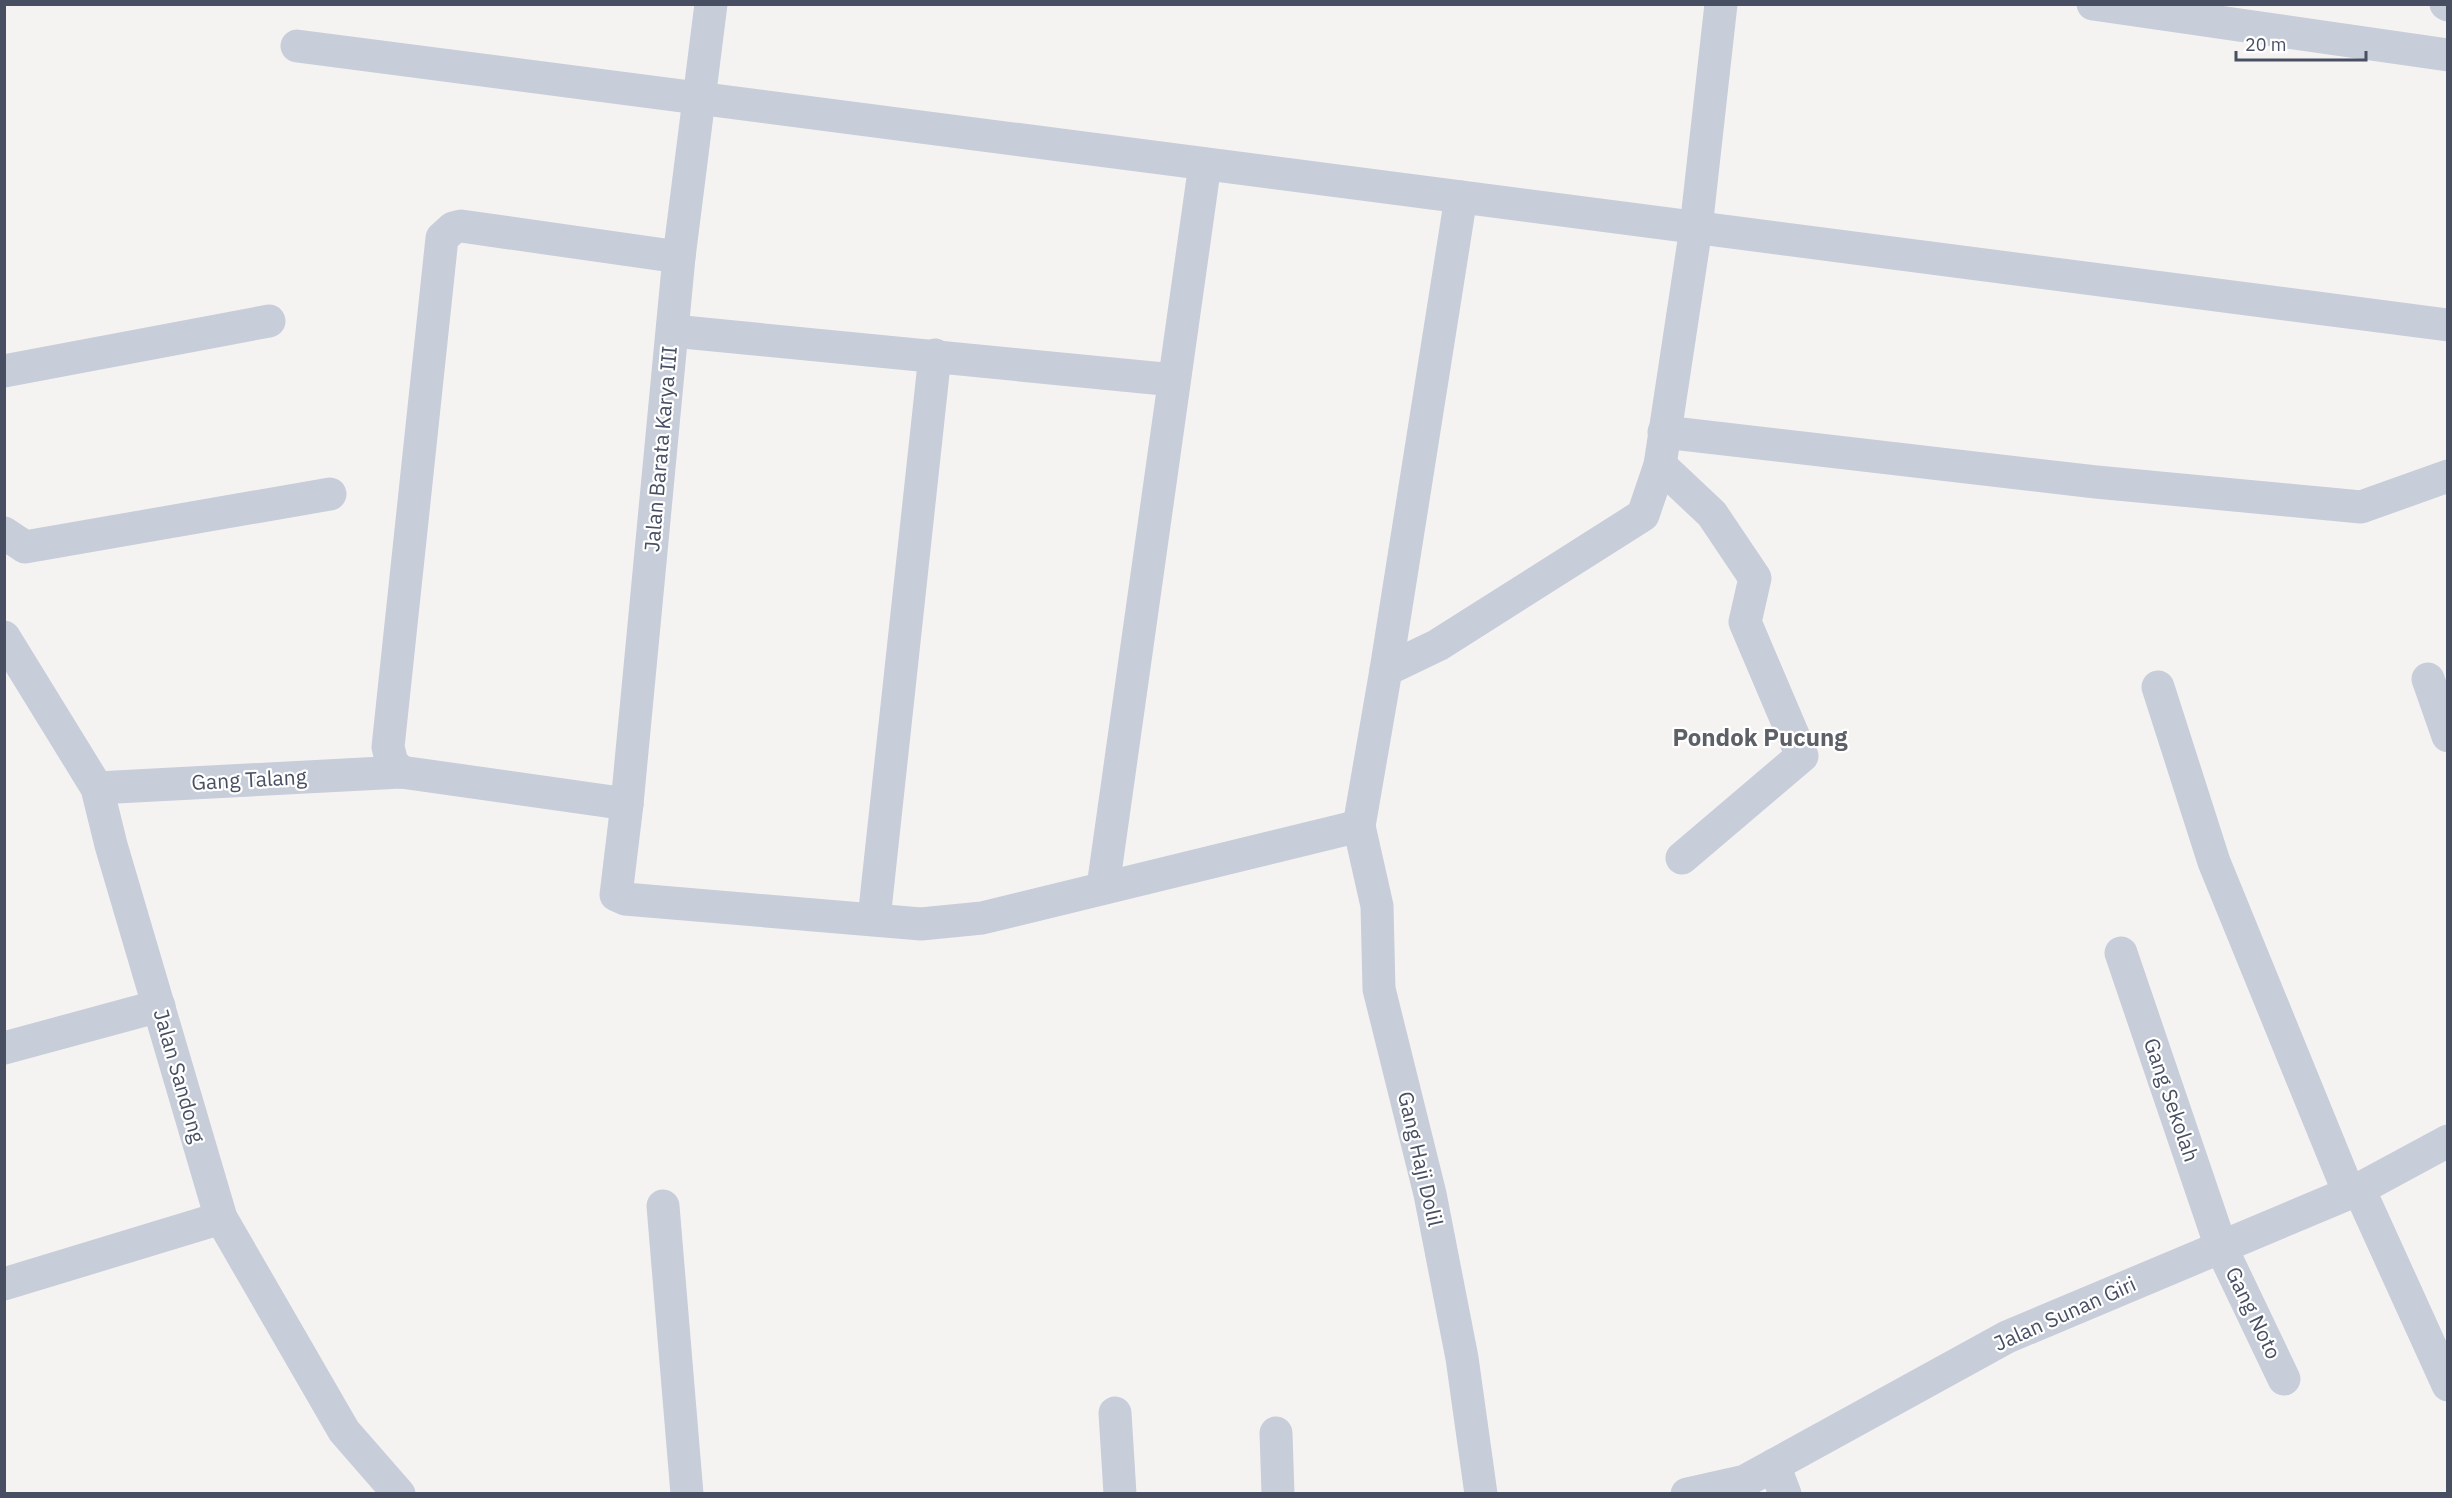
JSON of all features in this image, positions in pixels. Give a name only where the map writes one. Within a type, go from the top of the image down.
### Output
[{"type":"street","name":"Jalan Barata Karya III","points":[[711,4],[679,257],[627,804],[616,895],[625,899],[874,919]]},
{"type":"street","points":[[1386,670],[1438,645],[1643,515],[1660,465],[1696,228],[1721,4]]},
{"type":"street","points":[[2093,4],[2448,55]]},
{"type":"street","points":[[297,46],[2448,326]]},
{"type":"street","points":[[1103,887],[1205,164]]},
{"type":"street","points":[[935,355],[874,919],[921,924],[982,918],[1359,826],[1461,197]]},
{"type":"street","points":[[401,772],[392,763],[387,747],[442,238],[453,228],[461,226],[679,257]]},
{"type":"street","points":[[4,371],[269,321]]},
{"type":"street","points":[[673,331],[1174,380]]},
{"type":"street","points":[[1664,432],[2096,482],[2361,507],[2448,477]]},
{"type":"street","points":[[1660,465],[1712,514],[1755,578],[1745,622],[1802,756],[1682,858]]},
{"type":"street","points":[[4,533],[25,547],[330,494]]},
{"type":"street","name":"Jalan Sandong","points":[[4,637],[97,788],[111,845],[221,1218],[344,1431],[399,1494]]},
{"type":"street","points":[[2428,679],[2448,736]]},
{"type":"street","points":[[2158,687],[2214,862],[2354,1191],[2448,1385]]},
{"type":"street","name":"Gang Talang","points":[[97,788],[401,772],[627,804]]},
{"type":"street","name":"Gang Haji Dolil","points":[[1359,826],[1377,906],[1379,989],[1432,1206],[1462,1358],[1481,1494]]},
{"type":"street","name":"Gang Sekolah","points":[[2121,952],[2221,1247]]},
{"type":"street","points":[[4,1048],[159,1006]]},
{"type":"street","name":"Jalan Sunan Giri","points":[[1687,1494],[1745,1481],[1779,1479],[2007,1337],[2354,1191],[2448,1141]]},
{"type":"street","points":[[663,1206],[687,1494]]},
{"type":"street","points":[[4,1284],[221,1218]]},
{"type":"street","name":"Gang Noto","points":[[2221,1247],[2284,1379]]},
{"type":"street","points":[[1115,1413],[1120,1494]]},
{"type":"street","points":[[1276,1433],[1278,1494]]},
{"type":"district","name":"Pondok Pucung","points":[[1760,738]]}]
